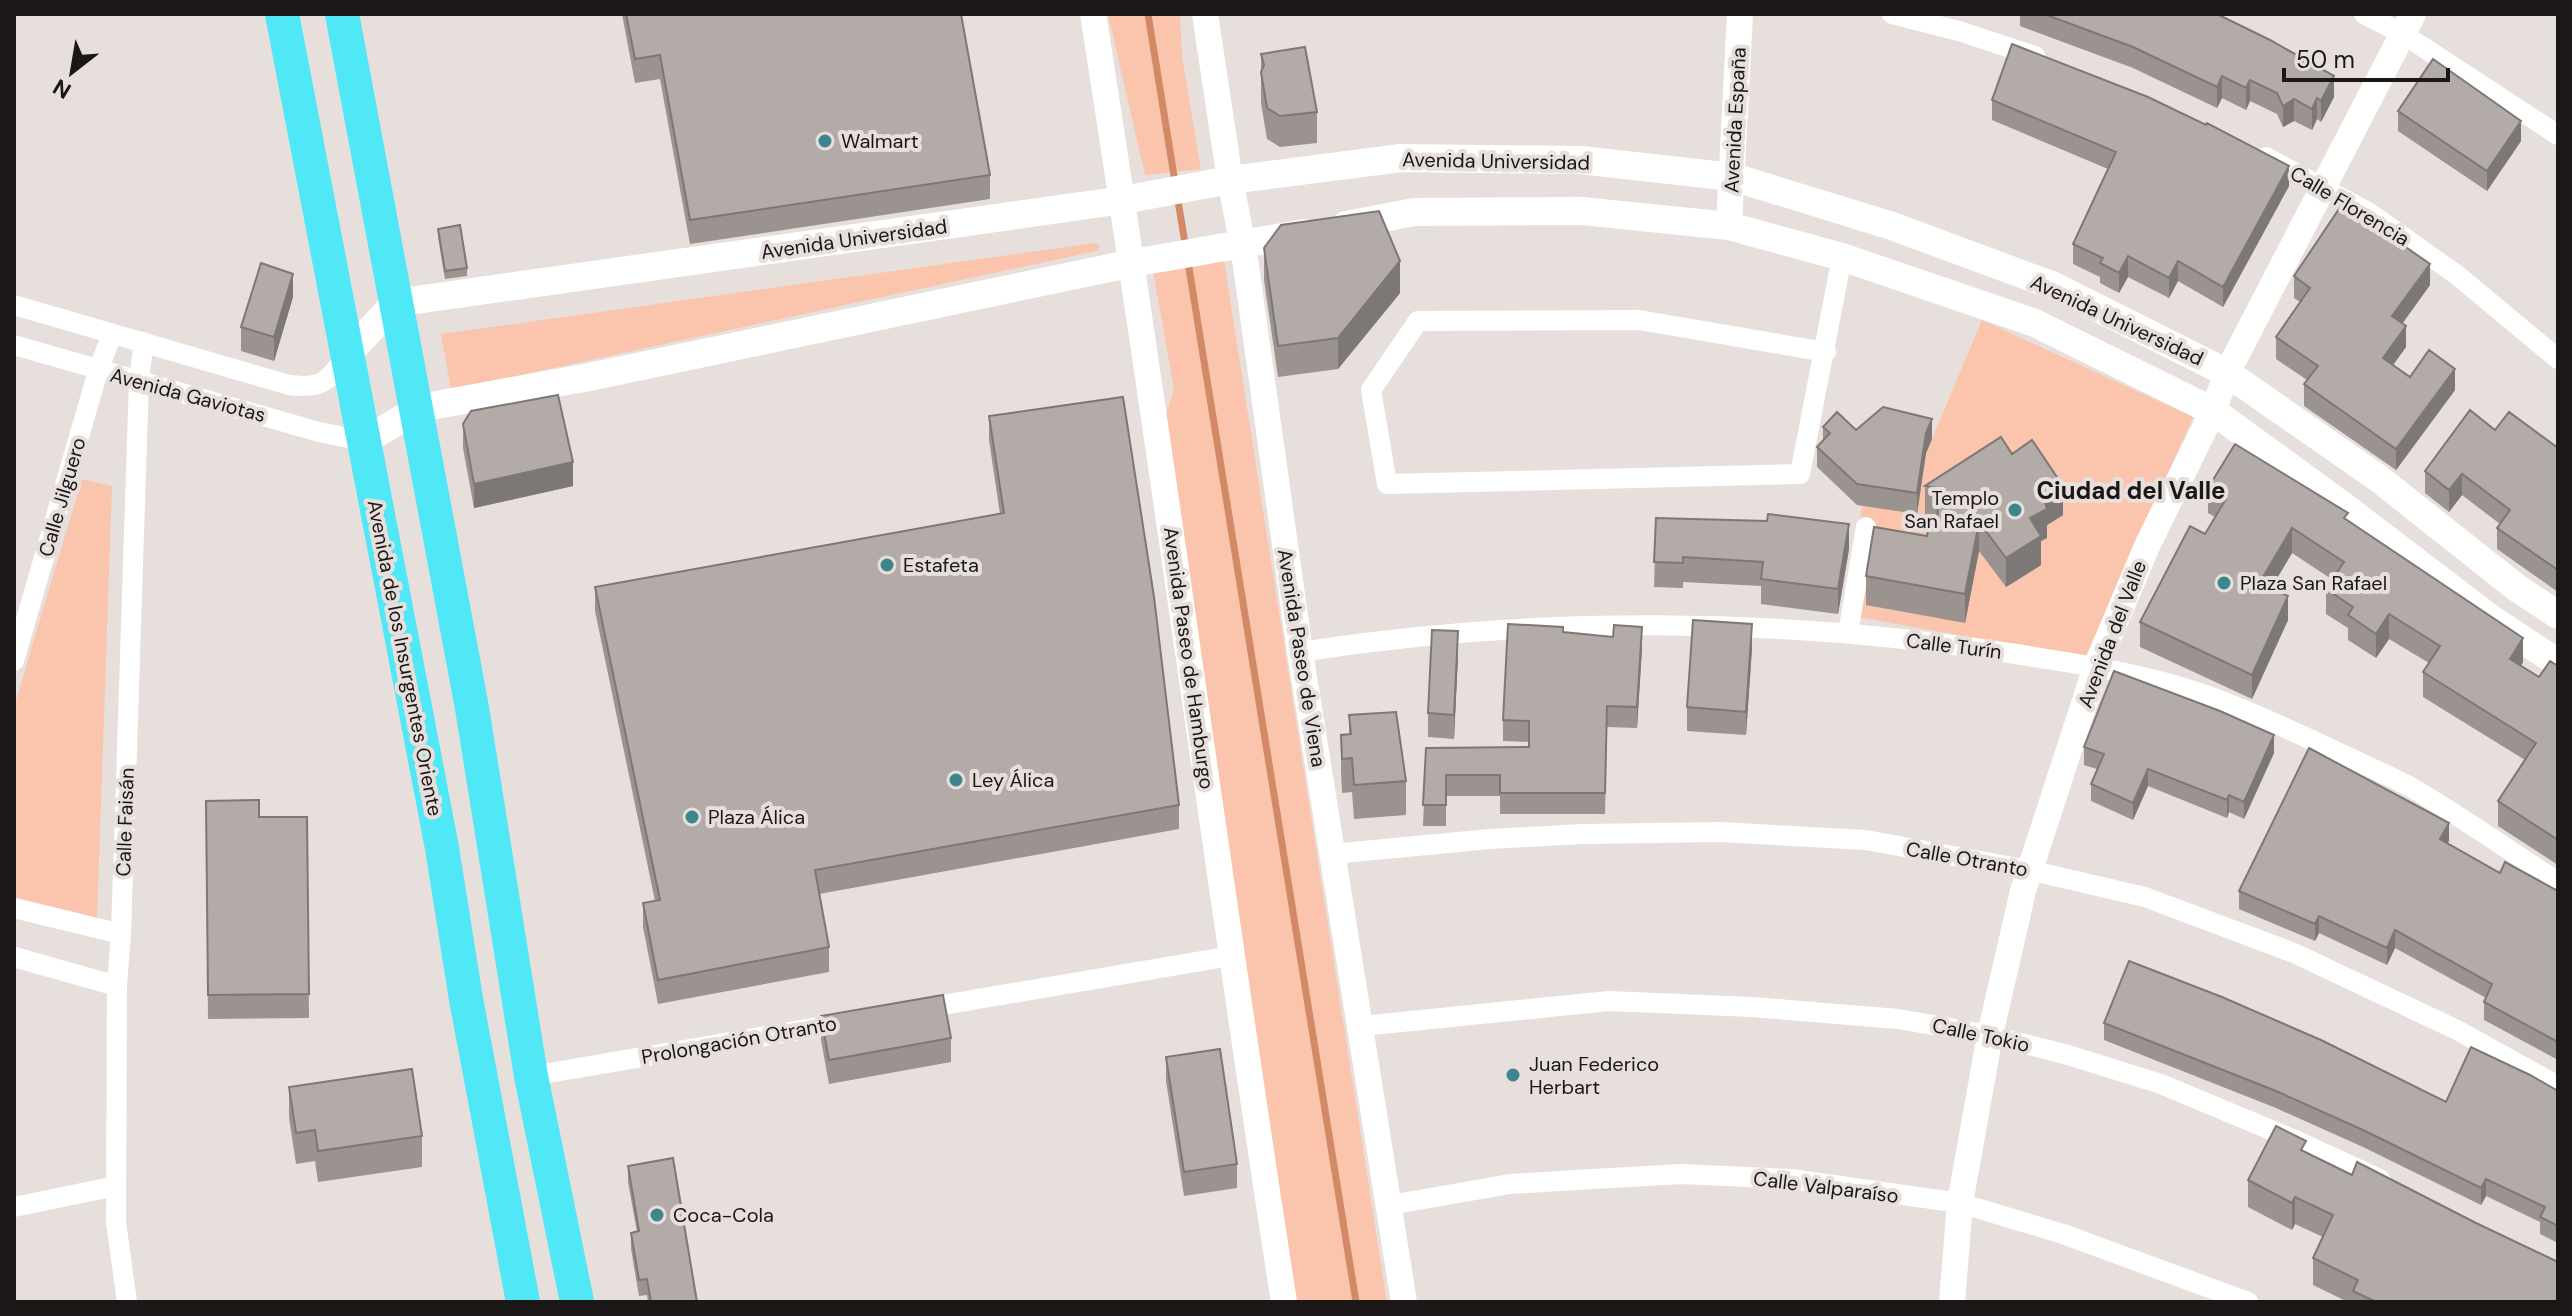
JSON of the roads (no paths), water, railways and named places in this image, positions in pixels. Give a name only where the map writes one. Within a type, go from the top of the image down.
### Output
[{"type":"highway","name":"Avenida de los Insurgentes Oriente","points":[[282,14],[442,848],[466,999],[523,1302]]},
{"type":"highway","points":[[342,14],[472,708],[531,1076],[577,1302]]},
{"type":"main road","name":"Avenida Universidad","points":[[395,303],[1136,198],[1216,182],[1401,158],[1580,160],[1733,177],[1892,226],[2054,286],[2227,373],[2378,478],[2517,588],[2558,615]]},
{"type":"main road","name":"Avenida Universidad","points":[[364,441],[415,411],[1133,263],[1414,212],[1582,211],[1729,226],[1842,257],[2035,323],[2213,411],[2490,618],[2558,663]]},
{"type":"main road","points":[[348,354],[395,303]]},
{"type":"street","name":"Avenida Paseo de Hamburgo","points":[[1093,14],[1136,198],[1133,263],[1231,956],[1284,1302]]},
{"type":"street","name":"Avenida Paseo de Viena","points":[[1205,14],[1216,182],[1243,245],[1300,652],[1404,1302]]},
{"type":"street","name":"Avenida España","points":[[1729,226],[1740,14]]},
{"type":"street","points":[[1892,14],[1959,31],[2051,61]]},
{"type":"street","points":[[2364,14],[2408,24],[2558,135]]},
{"type":"street","name":"Avenida del Valle","points":[[1952,1302],[1960,1203],[1990,1035],[2029,870],[2096,667],[2147,546],[2213,411],[2227,373],[2408,24]]},
{"type":"street","name":"Calle Florencia","points":[[2255,151],[2368,212],[2457,275],[2558,359]]},
{"type":"street","points":[[1826,352],[1639,320],[1418,321],[1371,390],[1387,484],[1800,474],[1826,352],[1842,257]]},
{"type":"street","name":"Avenida Gaviotas","points":[[14,305],[289,385],[309,388],[322,385],[329,379],[348,354]]},
{"type":"street","name":"Calle Jilguero","points":[[14,661],[98,371],[112,334]]},
{"type":"street","name":"Calle Faisán","points":[[127,1302],[116,1222],[117,986],[139,379],[144,342]]},
{"type":"street","name":"Avenida Gaviotas","points":[[14,345],[319,432],[364,441]]},
{"type":"street","points":[[1848,633],[1866,527]]},
{"type":"street","name":"Calle Turín","points":[[1300,652],[1412,636],[1520,629],[1706,627],[1848,633],[1976,648],[2096,667],[2202,694],[2295,732],[2411,788],[2558,882]]},
{"type":"street","name":"Calle Otranto","points":[[1332,854],[1490,839],[1721,832],[1866,840],[2029,870],[2145,897],[2294,953],[2457,1030],[2558,1086]]},
{"type":"street","points":[[14,908],[121,934]]},
{"type":"street","points":[[904,1012],[1231,956]]},
{"type":"street","points":[[14,957],[117,986]]},
{"type":"street","name":"Calle Tokio","points":[[1362,1026],[1609,1001],[1752,1007],[1898,1019],[1990,1035],[2161,1084],[2295,1140],[2403,1190]]},
{"type":"street","name":"Prolongación Otranto","points":[[531,1076],[873,1017]]},
{"type":"street","name":"Calle Valparaíso","points":[[1390,1205],[1510,1184],[1682,1174],[1791,1179],[1960,1203],[2063,1234],[2248,1302]]},
{"type":"street","points":[[14,1207],[116,1186]]},
{"type":"waterway","points":[[1148,14],[1175,182]]},
{"type":"waterway","points":[[1177,195],[1186,249]]},
{"type":"waterway","points":[[1188,262],[1356,1302]]},
{"type":"place","name":"Walmart","points":[[825,141]]},
{"type":"place","name":"Templo San Rafael","points":[[2015,510]]},
{"type":"place","name":"Estafeta","points":[[887,565]]},
{"type":"place","name":"Plaza San Rafael","points":[[2224,583]]},
{"type":"place","name":"Ley Álica","points":[[956,780]]},
{"type":"place","name":"Plaza Álica","points":[[692,817]]},
{"type":"place","name":"Juan Federico Herbart","points":[[1513,1075]]},
{"type":"place","name":"Coca-Cola","points":[[657,1215]]},
{"type":"district","name":"Ciudad del Valle","points":[[2131,490]]}]
